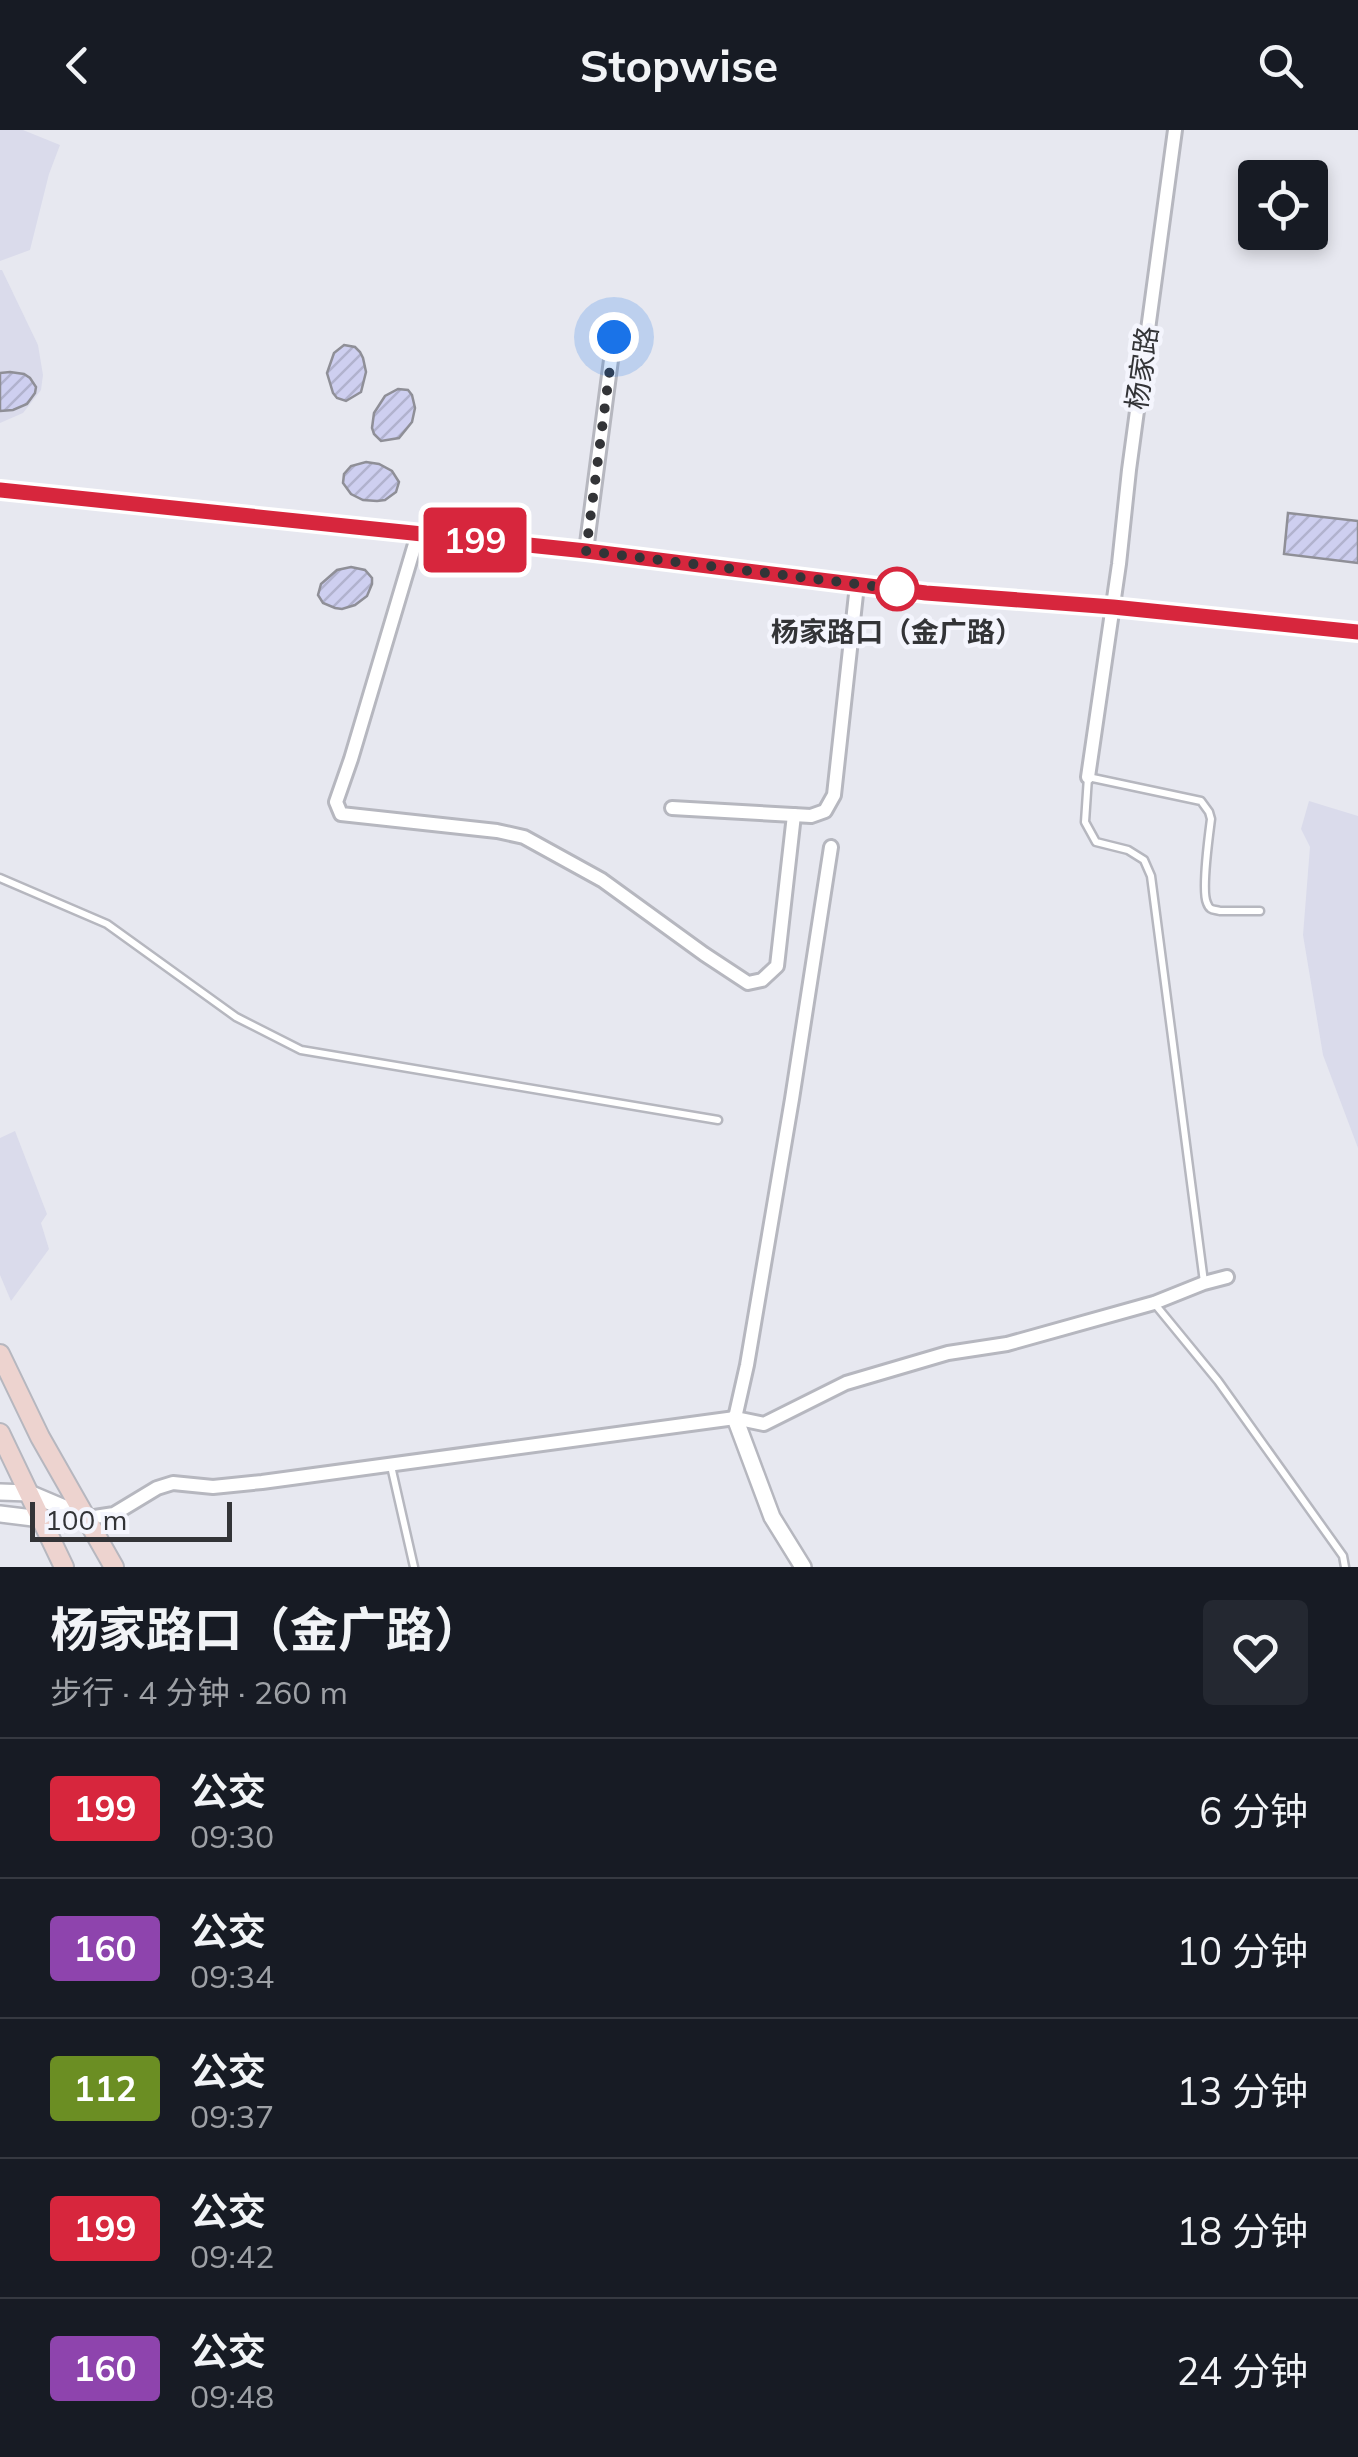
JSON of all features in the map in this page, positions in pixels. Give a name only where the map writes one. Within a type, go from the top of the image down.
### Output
[{"type":"main road","points":[[0,1354],[40,1437],[114,1567]]},
{"type":"main road","points":[[0,1432],[64,1567]]},
{"type":"street","name":"杨家路","points":[[1088,778],[1175,130]]},
{"type":"street","points":[[586,551],[614,337]]},
{"type":"street","points":[[0,490],[586,551],[926,593],[1358,632]]},
{"type":"street","points":[[418,534],[352,760],[336,802],[341,814],[524,836],[602,880],[748,983],[762,980],[777,966],[794,815]]},
{"type":"street","points":[[672,808],[811,816],[824,811],[834,795],[857,584]]},
{"type":"street","points":[[803,1567],[772,1516],[735,1418],[792,1099],[831,847]]},
{"type":"street","points":[[0,1514],[41,1519],[88,1518],[114,1514],[156,1488],[173,1484],[229,1485],[391,1466],[735,1418],[764,1424],[846,1383],[948,1352],[1007,1344],[1154,1303],[1227,1277]]},
{"type":"street","points":[[0,1492],[29,1494],[88,1518]]},
{"type":"lane","points":[[1204,1283],[1152,876],[1144,860],[1128,850],[1096,842],[1085,822],[1088,778],[1201,801],[1211,818],[1205,893],[1208,906],[1220,912],[1260,911]]},
{"type":"lane","points":[[0,878],[107,924],[236,1017],[301,1050],[718,1120]]},
{"type":"lane","points":[[1154,1303],[1218,1381],[1343,1556],[1345,1567]]},
{"type":"lane","points":[[391,1466],[414,1567]]},
{"type":"shaded area","points":[[0,130],[23,130],[60,145],[30,250],[0,261]]},
{"type":"shaded area","points":[[0,270],[38,345],[43,375],[41,390],[23,413],[0,423]]},
{"type":"shaded area","points":[[1309,801],[1358,816],[1358,1148],[1323,1055],[1303,935],[1310,847],[1301,829]]},
{"type":"shaded area","points":[[15,1131],[47,1214],[41,1223],[49,1249],[11,1301],[0,1275],[0,1138]]},
{"type":"building","points":[[344,345],[360,352],[366,372],[361,392],[346,401],[333,393],[327,373],[334,353]]},
{"type":"building","points":[[0,373],[30,378],[35,393],[27,404],[0,411]]},
{"type":"building","points":[[398,389],[408,390],[412,395],[412,422],[399,438],[381,441],[372,428],[374,413],[385,396]]},
{"type":"building","points":[[366,462],[392,471],[399,482],[396,492],[385,500],[363,500],[351,494],[343,483],[351,466]]},
{"type":"building","points":[[1288,513],[1358,521],[1358,563],[1284,554]]},
{"type":"building","points":[[337,570],[365,570],[372,578],[367,596],[342,609],[323,603],[318,595],[321,584]]},
{"type":"bus line","name":"199","points":[[0,490],[586,551],[926,593],[1358,632]]},
{"type":"place","name":"杨家路口（金广路）","points":[[897,589]]},
{"type":"route","points":[[614,337],[586,551],[897,589]]}]
